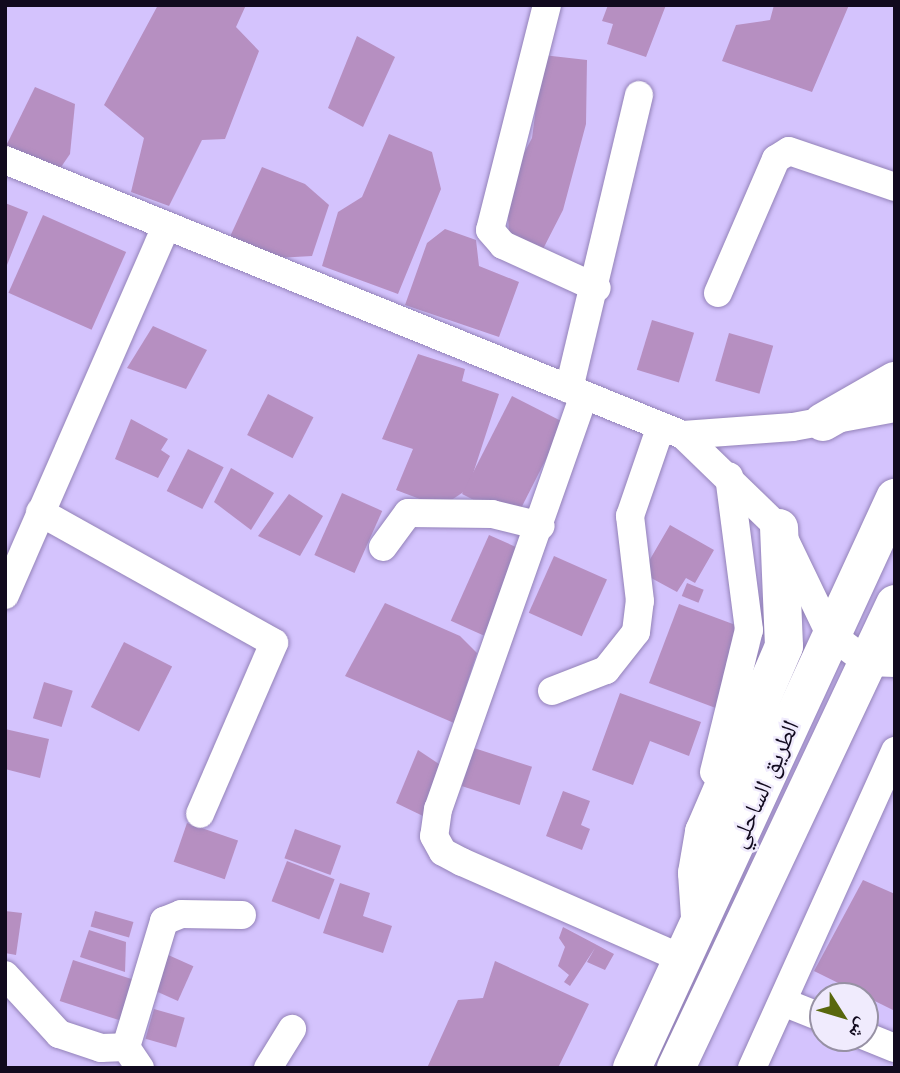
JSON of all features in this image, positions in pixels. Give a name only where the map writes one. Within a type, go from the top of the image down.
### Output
[{"type":"highway","points":[[822,422],[895,381]]},
{"type":"highway","name":"الطريق الساحلي","points":[[632,1068],[685,960],[830,635],[895,498]]},
{"type":"highway","points":[[701,925],[697,873],[709,817],[784,646],[779,528]]},
{"type":"highway","name":"الطريق الساحلي","points":[[676,1068],[881,663],[895,604]]},
{"type":"street","points":[[547,5],[490,230],[502,245],[597,288]]},
{"type":"street","points":[[639,95],[576,392],[541,526],[438,809],[434,836],[443,852],[462,862],[685,960]]},
{"type":"street","points":[[718,293],[776,159],[789,151],[895,187]]},
{"type":"street","points":[[5,160],[166,228],[310,279],[672,430],[729,476],[779,528],[830,635],[881,663]]},
{"type":"street","points":[[5,595],[166,228]]},
{"type":"street","points":[[672,430],[822,422],[895,408]]},
{"type":"street","points":[[552,691],[606,670],[636,632],[640,601],[630,516],[672,430]]},
{"type":"street","points":[[709,817],[749,630],[729,476]]},
{"type":"street","points":[[40,512],[274,643],[200,814]]},
{"type":"street","points":[[383,547],[408,513],[492,514],[541,526]]},
{"type":"street","points":[[752,1068],[892,765]]},
{"type":"street","points":[[5,975],[59,1034],[133,1057],[164,921],[181,914],[242,915]]},
{"type":"street","points":[[783,1002],[809,1012]]},
{"type":"street","points":[[268,1068],[292,1029]]},
{"type":"building","points":[[158,5],[246,5],[236,27],[259,51],[225,139],[202,140],[169,206],[131,192],[144,138],[104,105]]},
{"type":"building","points":[[608,5],[666,5],[646,57],[607,44],[613,24],[602,21]]},
{"type":"building","points":[[774,5],[849,5],[812,92],[722,61],[736,25],[770,20]]},
{"type":"building","points":[[357,36],[395,57],[363,127],[328,108]]},
{"type":"building","points":[[543,55],[587,60],[586,124],[563,210],[543,249],[509,236],[508,215],[515,170],[532,138]]},
{"type":"building","points":[[35,87],[75,104],[70,154],[57,173],[5,148]]},
{"type":"building","points":[[389,134],[432,152],[441,189],[398,294],[322,266],[338,212],[362,197]]},
{"type":"building","points":[[262,167],[305,184],[329,205],[312,256],[277,258],[228,241]]},
{"type":"building","points":[[5,203],[28,212],[5,270]]},
{"type":"building","points":[[43,215],[126,252],[92,330],[8,293]]},
{"type":"building","points":[[445,229],[476,240],[479,266],[519,282],[499,337],[405,305],[427,243]]},
{"type":"building","points":[[652,320],[694,333],[679,383],[637,370]]},
{"type":"building","points":[[153,326],[207,350],[186,389],[127,368]]},
{"type":"building","points":[[729,333],[773,346],[759,394],[715,381]]},
{"type":"building","points":[[418,354],[465,369],[462,381],[499,394],[468,489],[441,507],[396,490],[413,449],[382,439]]},
{"type":"building","points":[[268,394],[313,417],[293,458],[247,435]]},
{"type":"building","points":[[512,396],[565,423],[515,521],[462,494]]},
{"type":"building","points":[[131,419],[168,439],[161,450],[170,456],[158,478],[115,459]]},
{"type":"building","points":[[188,449],[224,467],[202,509],[167,491]]},
{"type":"building","points":[[231,468],[274,493],[251,530],[214,502]]},
{"type":"building","points":[[342,493],[382,511],[355,573],[314,555]]},
{"type":"building","points":[[289,494],[323,516],[300,556],[258,536]]},
{"type":"building","points":[[670,525],[714,550],[695,583],[686,578],[677,592],[642,573]]},
{"type":"building","points":[[489,535],[522,550],[484,636],[451,621]]},
{"type":"building","points":[[554,556],[607,580],[582,636],[529,613]]},
{"type":"building","points":[[687,583],[704,590],[698,603],[682,596]]},
{"type":"building","points":[[385,603],[460,636],[477,653],[454,723],[345,676]]},
{"type":"building","points":[[679,604],[741,627],[721,710],[649,683]]},
{"type":"building","points":[[124,642],[172,667],[139,732],[91,707]]},
{"type":"building","points":[[44,682],[73,691],[62,727],[33,718]]},
{"type":"building","points":[[620,693],[701,722],[689,756],[650,741],[633,785],[592,770]]},
{"type":"building","points":[[5,729],[49,739],[40,778],[5,769]]},
{"type":"building","points":[[474,748],[532,767],[520,805],[462,786]]},
{"type":"building","points":[[418,750],[442,766],[423,816],[396,803]]},
{"type":"building","points":[[563,791],[590,801],[581,825],[590,829],[582,850],[546,836]]},
{"type":"building","points":[[187,823],[238,841],[225,879],[174,862]]},
{"type":"building","points":[[295,829],[341,846],[330,875],[284,858]]},
{"type":"building","points":[[287,861],[335,879],[319,919],[272,901]]},
{"type":"building","points":[[863,880],[895,894],[895,1011],[879,1003],[879,982],[836,982],[814,971]]},
{"type":"building","points":[[340,883],[370,893],[363,916],[392,926],[383,953],[323,933]]},
{"type":"building","points":[[5,911],[22,913],[16,955],[5,953]]},
{"type":"building","points":[[95,911],[133,922],[129,937],[91,926]]},
{"type":"building","points":[[563,927],[614,954],[605,970],[587,962],[595,948],[570,986],[564,982],[569,975],[558,966],[565,947],[559,938]]},
{"type":"building","points":[[89,930],[126,942],[125,972],[80,957]]},
{"type":"building","points":[[166,954],[193,966],[178,1001],[151,989]]},
{"type":"building","points":[[73,960],[133,979],[120,1020],[60,1001]]},
{"type":"building","points":[[495,961],[589,1004],[558,1068],[427,1068],[458,1000],[483,998]]},
{"type":"building","points":[[154,1009],[185,1018],[176,1048],[145,1039]]}]
